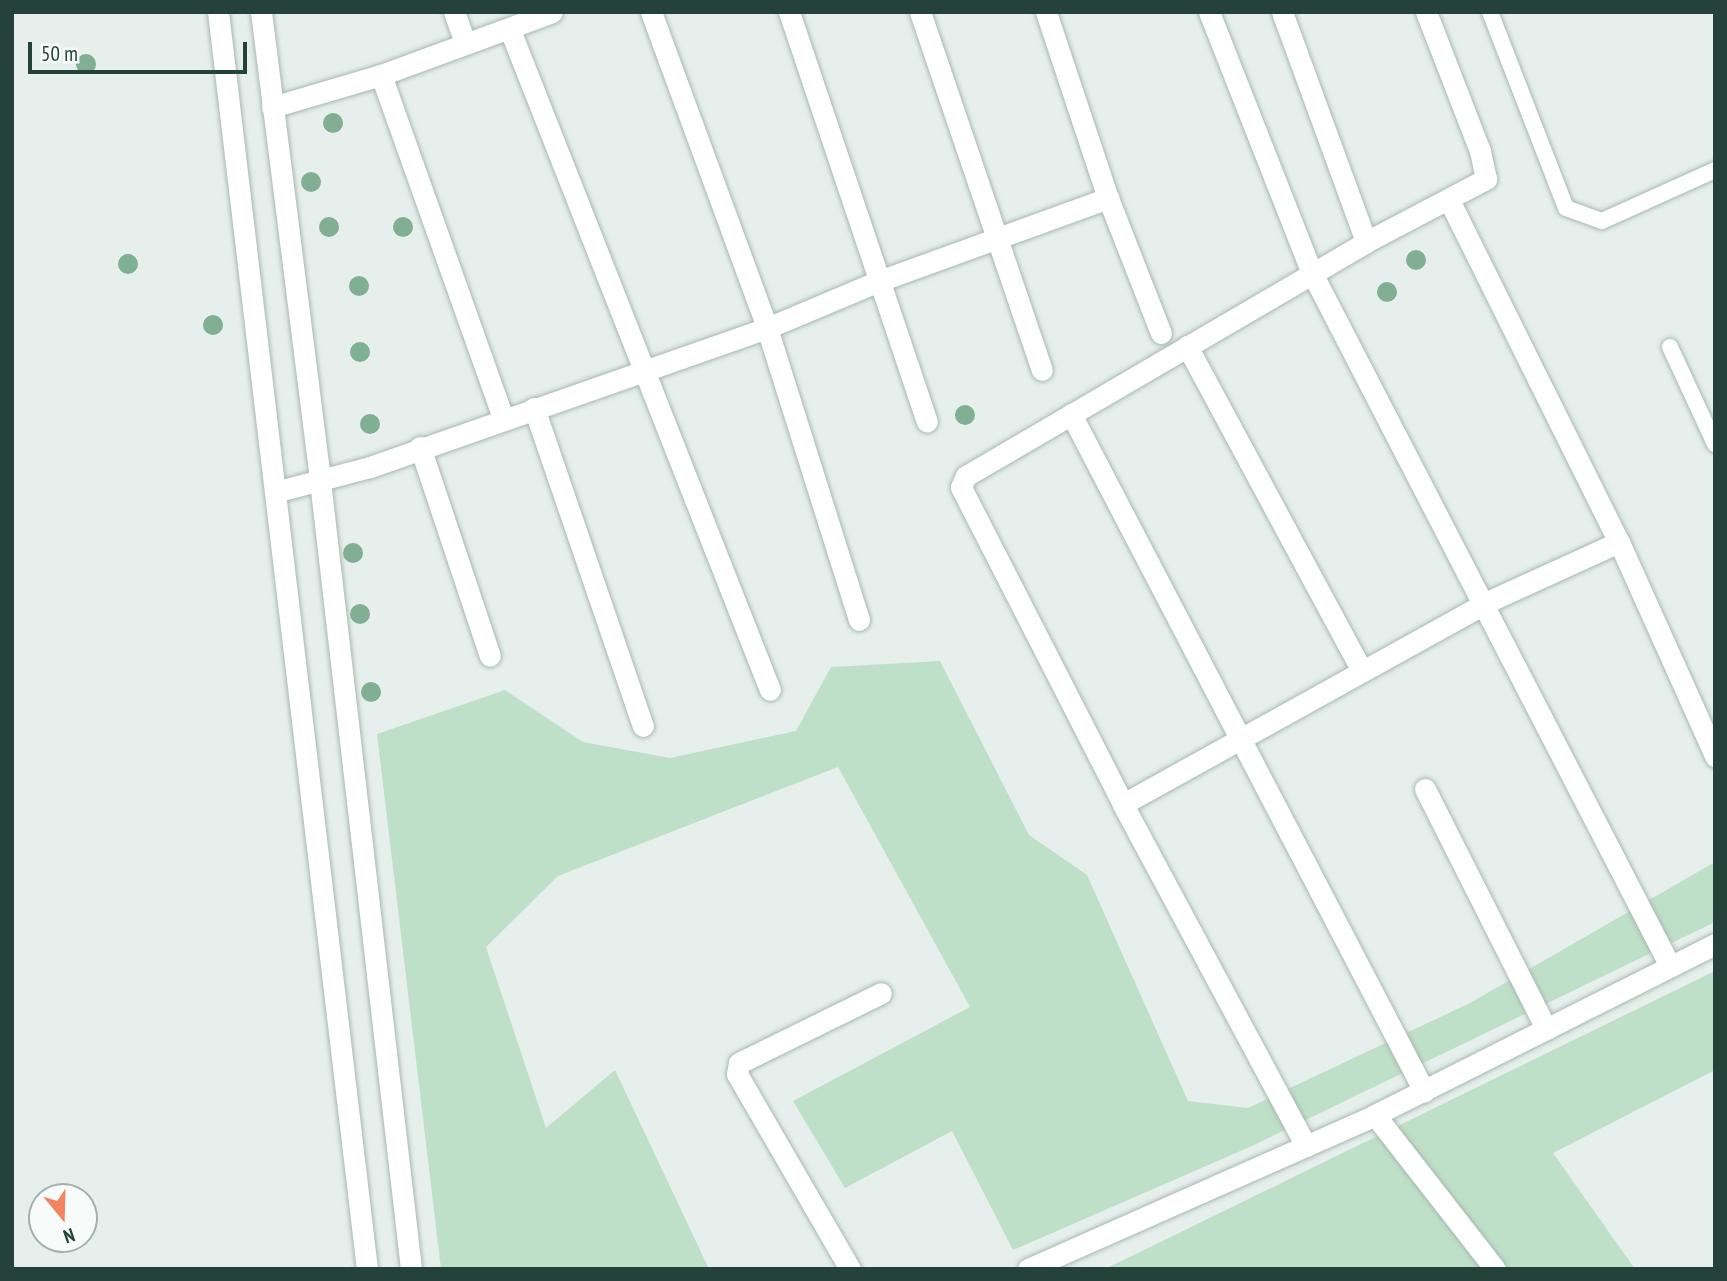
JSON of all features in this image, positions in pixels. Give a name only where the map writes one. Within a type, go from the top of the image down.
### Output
[{"type":"street","points":[[218,12],[367,1269]]},
{"type":"street","points":[[261,12],[320,481],[411,1269]]},
{"type":"street","points":[[454,12],[465,42]]},
{"type":"street","points":[[272,107],[381,75],[465,42],[510,30],[552,12]]},
{"type":"street","points":[[651,12],[767,328],[859,621]]},
{"type":"street","points":[[789,12],[927,421]]},
{"type":"street","points":[[919,12],[1042,370]]},
{"type":"street","points":[[1046,12],[1108,198],[1161,333]]},
{"type":"street","points":[[1209,12],[1312,273],[1671,966]]},
{"type":"street","points":[[1282,12],[1366,242]]},
{"type":"street","points":[[1306,1146],[1123,804],[961,487],[966,476],[1071,414],[1366,242],[1486,179],[1480,151],[1426,12]]},
{"type":"street","points":[[510,30],[646,368],[770,690]]},
{"type":"street","points":[[381,75],[504,420]]},
{"type":"street","points":[[275,492],[320,481],[504,420],[646,368],[767,328],[879,281],[1108,198]]},
{"type":"street","points":[[1450,200],[1619,542],[1715,756]]},
{"type":"street","points":[[1187,346],[1362,671]]},
{"type":"street","points":[[534,408],[643,726]]},
{"type":"street","points":[[1071,414],[1238,739],[1424,1091]]},
{"type":"street","points":[[420,447],[490,656]]},
{"type":"street","points":[[1123,804],[1485,603],[1619,542]]},
{"type":"street","points":[[1426,789],[1546,1029]]},
{"type":"street","points":[[1028,1269],[1375,1115],[1715,944]]},
{"type":"street","points":[[850,1269],[737,1074],[739,1063],[881,993]]},
{"type":"street","points":[[1375,1115],[1495,1269]]},
{"type":"lane","points":[[1490,12],[1566,208],[1602,221],[1715,170]]},
{"type":"lane","points":[[1670,347],[1715,444]]},
{"type":"green space","points":[[940,661],[1029,835],[1087,875],[1188,1101],[1248,1108],[1470,1003],[1715,862],[1715,922],[1252,1146],[1013,1250],[952,1131],[845,1188],[793,1101],[970,1007],[838,767],[558,876],[486,947],[546,1128],[615,1070],[709,1269],[441,1269],[377,734],[505,690],[583,742],[670,758],[796,731],[831,667]]},
{"type":"green space","points":[[1715,971],[1715,1070],[1553,1153],[1635,1269],[1105,1269]]}]
